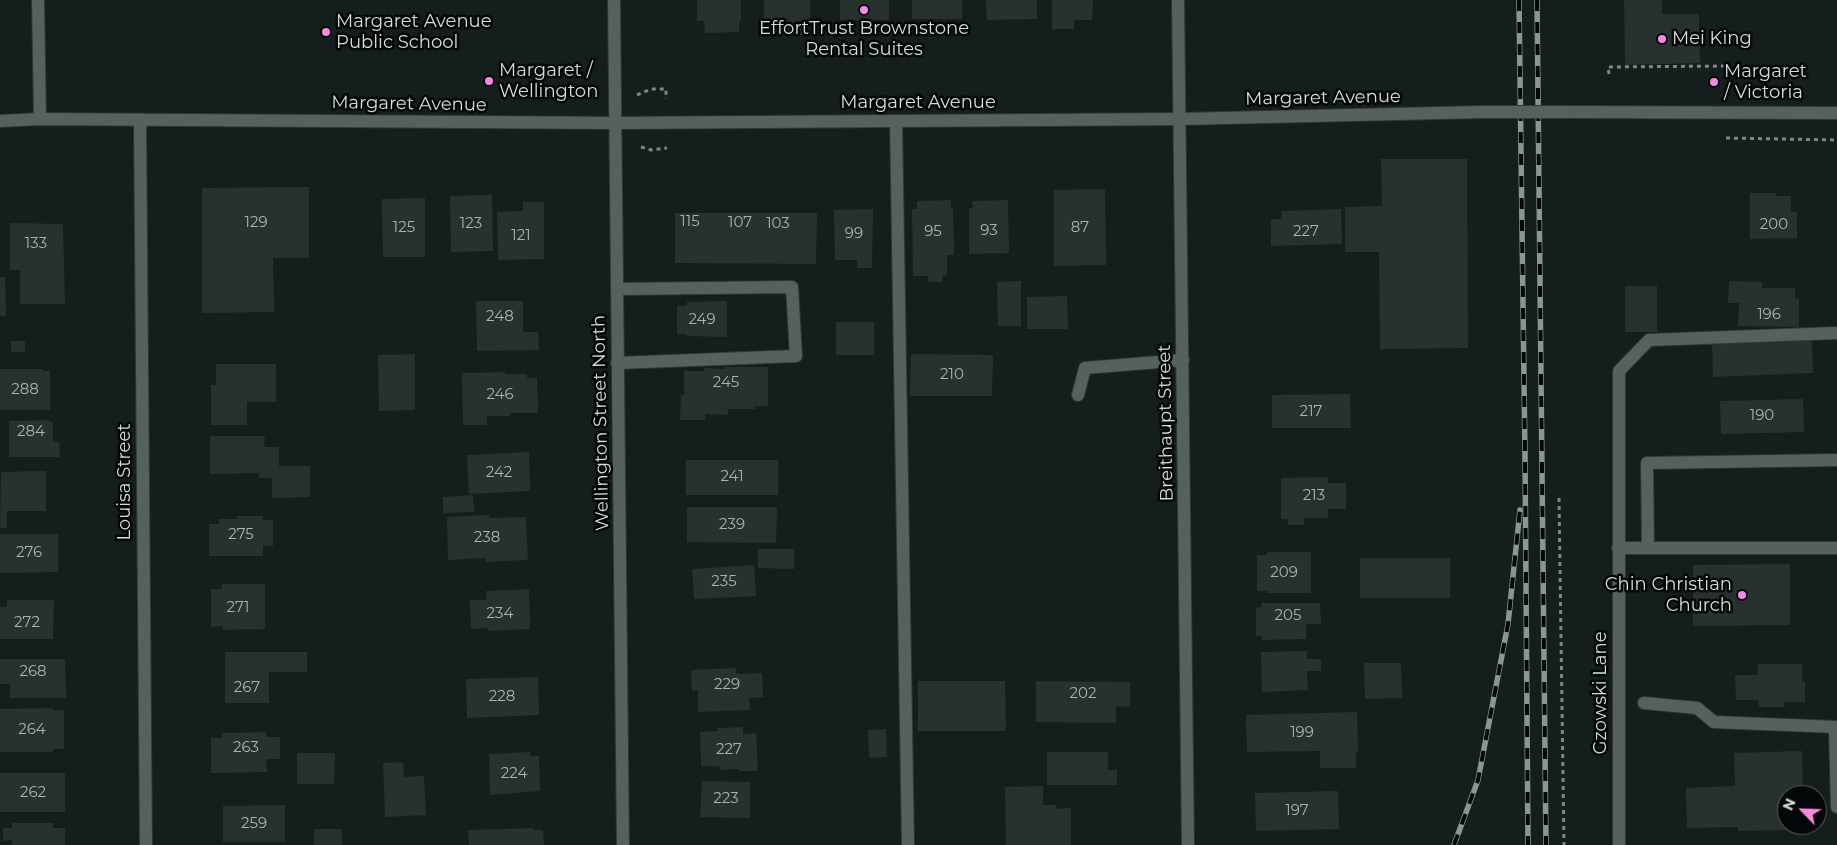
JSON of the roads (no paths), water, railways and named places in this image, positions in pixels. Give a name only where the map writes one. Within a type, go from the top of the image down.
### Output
[{"type":"street","points":[[38,0],[40,119]]},
{"type":"street","name":"Wellington Street North","points":[[614,0],[622,845]]},
{"type":"street","name":"Breithaupt Street","points":[[1178,0],[1188,845]]},
{"type":"street","name":"Margaret Avenue","points":[[0,121],[40,119],[615,124],[1180,119],[1482,112],[1837,113]]},
{"type":"street","name":"Louisa Street","points":[[140,120],[146,845]]},
{"type":"street","points":[[896,121],[908,845]]},
{"type":"street","points":[[617,289],[792,287],[796,356],[617,363]]},
{"type":"street","name":"Gzowski Lane","points":[[1619,845],[1619,371],[1649,340],[1837,332]]},
{"type":"street","points":[[1078,395],[1086,368],[1183,360]]},
{"type":"street","points":[[1648,547],[1647,463],[1837,460]]},
{"type":"street","points":[[1618,548],[1837,548]]},
{"type":"street","points":[[1644,703],[1697,708],[1714,722],[1836,727],[1837,806]]},
{"type":"railway","points":[[1519,0],[1528,845]]},
{"type":"railway","points":[[1537,0],[1546,845]]},
{"type":"railway","points":[[1454,845],[1478,780],[1508,624],[1520,510]]},
{"type":"place","name":"EffortTrust Brownstone Rental Suites","points":[[864,10]]},
{"type":"place","name":"Margaret Avenue Public School","points":[[326,32]]},
{"type":"place","name":"Mei King","points":[[1662,39]]},
{"type":"place","name":"Margaret / Wellington","points":[[489,81]]},
{"type":"place","name":"Margaret / Victoria","points":[[1714,82]]},
{"type":"place","name":"Chin Christian Church","points":[[1742,595]]}]
